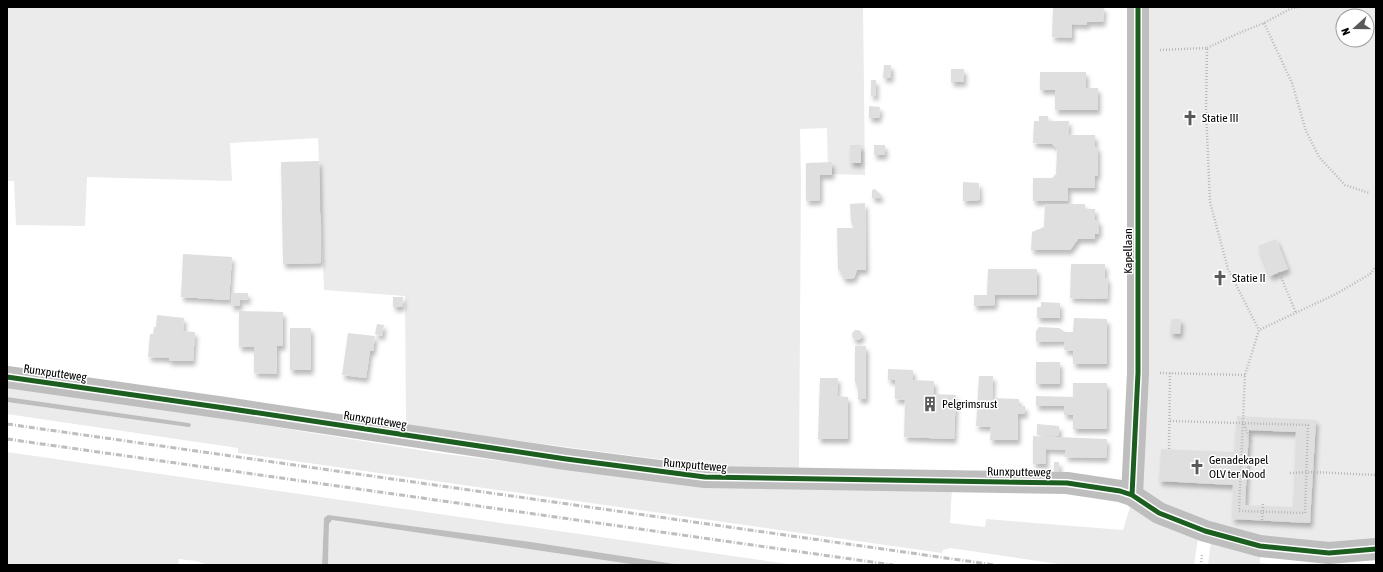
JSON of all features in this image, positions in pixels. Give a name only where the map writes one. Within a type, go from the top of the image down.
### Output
[{"type":"street","name":"Kapellaan","points":[[1132,495],[1138,373],[1138,7]]},
{"type":"street","name":"Runxputteweg","points":[[7,377],[225,408],[566,460],[705,477],[1060,483],[1120,491],[1132,495],[1159,513],[1205,532],[1260,546],[1329,553],[1376,549]]},
{"type":"path","points":[[1138,51],[1207,48],[1264,23],[1290,9],[1299,7]]},
{"type":"path","points":[[1264,23],[1292,83],[1306,131],[1319,157],[1345,185],[1369,193]]},
{"type":"path","points":[[1170,420],[1243,422],[1308,425],[1305,514],[1240,511],[1243,422],[1245,375],[1259,330],[1228,269],[1210,202],[1206,110],[1207,48]]},
{"type":"path","points":[[1259,330],[1336,294],[1370,274],[1376,266]]},
{"type":"path","points":[[1279,272],[1296,313]]},
{"type":"path","points":[[1138,373],[1245,375]]},
{"type":"path","points":[[1169,449],[1170,373]]},
{"type":"path","points":[[1243,422],[1251,442]]},
{"type":"path","points":[[1290,473],[1306,472],[1376,475]]},
{"type":"path","points":[[1263,502],[1263,512]]},
{"type":"shaded area","points":[[7,7],[863,7],[865,175],[828,174],[827,128],[800,129],[799,468],[727,470],[680,462],[439,430],[406,424],[405,296],[324,290],[318,138],[230,143],[232,181],[87,177],[85,226],[16,225],[14,181],[7,181]]},
{"type":"shaded area","points":[[1141,7],[1376,7],[1376,544],[1323,549],[1225,534],[1139,492]]},
{"type":"shaded area","points":[[7,385],[438,453],[719,488],[952,488],[950,523],[985,527],[986,519],[1123,530],[1130,507],[1198,538],[1194,565],[1065,565],[950,548],[943,550],[942,553],[238,453],[238,448],[7,414],[7,402],[188,427],[189,423],[7,397]]},
{"type":"shaded area","points":[[7,397],[191,424],[190,427],[188,427],[7,402]]},
{"type":"shaded area","points":[[7,452],[795,565],[681,565],[531,542],[324,519],[322,565],[208,565],[196,561],[179,559],[178,565],[7,565]]},
{"type":"shaded area","points":[[328,515],[531,542],[681,565],[637,565],[332,520],[329,524],[328,565],[322,565],[324,518]]},
{"type":"shaded area","points":[[332,520],[637,565],[328,565],[329,524]]},
{"type":"shaded area","points":[[1211,542],[1260,556],[1260,563],[1278,565],[1208,565]]},
{"type":"building","points":[[1053,7],[1104,7],[1103,22],[1087,22],[1087,25],[1072,24],[1072,38],[1052,37]]},
{"type":"building","points":[[884,65],[891,65],[891,78],[883,78]]},
{"type":"building","points":[[951,69],[964,69],[964,82],[951,82]]},
{"type":"building","points":[[1040,72],[1086,72],[1086,88],[1098,88],[1098,110],[1055,110],[1055,90],[1040,90]]},
{"type":"building","points":[[871,80],[876,80],[876,96],[871,96]]},
{"type":"building","points":[[869,106],[880,107],[879,118],[869,118]]},
{"type":"building","points":[[1039,116],[1048,116],[1048,121],[1069,121],[1068,135],[1095,135],[1095,147],[1098,147],[1098,176],[1095,175],[1095,188],[1068,188],[1068,201],[1033,201],[1033,178],[1052,178],[1056,174],[1057,148],[1052,144],[1033,143],[1034,121],[1039,121]]},
{"type":"building","points":[[850,145],[861,145],[861,163],[850,163]]},
{"type":"building","points":[[874,145],[885,145],[885,155],[874,155]]},
{"type":"building","points":[[319,161],[321,263],[283,264],[281,162]]},
{"type":"building","points":[[832,162],[832,175],[820,175],[820,200],[806,201],[806,163]]},
{"type":"building","points":[[963,182],[979,183],[980,200],[963,201]]},
{"type":"building","points":[[875,189],[881,195],[881,198],[872,198],[872,190]]},
{"type":"building","points":[[865,203],[866,270],[857,270],[854,278],[843,278],[840,270],[838,270],[837,228],[854,228],[854,223],[851,223],[850,204]]},
{"type":"building","points":[[1045,204],[1085,204],[1085,209],[1095,209],[1095,220],[1099,220],[1099,234],[1095,234],[1095,239],[1078,239],[1070,250],[1031,250],[1032,232],[1044,227]]},
{"type":"building","points":[[1276,239],[1288,269],[1270,276],[1258,246]]},
{"type":"building","points":[[183,254],[232,257],[229,300],[181,297]]},
{"type":"building","points":[[1071,264],[1105,264],[1105,278],[1108,278],[1107,299],[1070,298]]},
{"type":"building","points":[[988,269],[1037,269],[1037,295],[995,295],[995,305],[974,306],[974,295],[987,295]]},
{"type":"building","points":[[231,293],[248,293],[248,300],[240,299],[240,306],[231,306]]},
{"type":"building","points":[[393,297],[403,297],[402,307],[393,307]]},
{"type":"building","points":[[1041,302],[1060,303],[1060,318],[1037,318],[1037,307],[1041,307]]},
{"type":"building","points":[[239,311],[283,312],[283,346],[277,346],[277,374],[254,373],[254,347],[239,347]]},
{"type":"building","points":[[157,315],[184,318],[183,331],[195,332],[193,361],[169,361],[169,358],[148,357],[150,334],[153,334],[154,327],[156,327]]},
{"type":"building","points":[[1074,318],[1107,319],[1107,364],[1073,364],[1073,351],[1064,350],[1065,341],[1036,342],[1036,331],[1039,327],[1059,328],[1065,332],[1073,332]]},
{"type":"building","points":[[1171,319],[1181,319],[1180,334],[1170,333]]},
{"type":"building","points":[[377,324],[384,325],[382,336],[375,334]]},
{"type":"building","points":[[290,328],[311,328],[311,370],[290,370]]},
{"type":"building","points":[[855,330],[859,330],[861,331],[861,339],[855,340],[852,337],[852,333]]},
{"type":"building","points":[[348,333],[375,336],[373,351],[370,351],[366,378],[342,375]]},
{"type":"building","points":[[855,346],[866,346],[866,399],[858,399],[858,388],[855,382]]},
{"type":"building","points":[[1036,362],[1060,362],[1060,384],[1036,384]]},
{"type":"building","name":"Pelgrimsrust","points":[[888,369],[913,370],[913,380],[934,381],[934,394],[956,395],[954,439],[904,437],[905,400],[895,399],[895,380],[888,380]]},
{"type":"building","points":[[979,376],[993,376],[992,398],[1019,399],[1019,406],[1025,406],[1025,414],[1018,414],[1018,440],[990,440],[991,427],[976,426]]},
{"type":"building","points":[[820,378],[838,378],[837,396],[848,397],[848,439],[818,439]]},
{"type":"building","points":[[1073,383],[1107,383],[1107,429],[1073,429],[1073,415],[1064,415],[1064,406],[1036,406],[1036,396],[1073,397]]},
{"type":"building","points":[[1237,416],[1316,420],[1310,523],[1232,519],[1233,485],[1159,481],[1161,449],[1234,452]],"holes":[[[1249,430],[1296,432],[1293,507],[1245,505]]]},
{"type":"building","points":[[1037,424],[1059,426],[1059,436],[1037,435]]},
{"type":"building","points":[[1033,436],[1107,439],[1106,458],[1065,457],[1066,450],[1046,449],[1046,464],[1033,464]]},
{"type":"building","points":[[1054,462],[1059,462],[1059,473],[1054,472]]},
{"type":"railway","points":[[7,424],[995,565]]},
{"type":"railway","points":[[7,439],[893,565]]},
{"type":"cycle path","points":[[1132,495],[1138,373],[1138,7]]},
{"type":"cycle path","points":[[7,377],[566,459],[705,477],[1067,483],[1120,491],[1132,495],[1159,513],[1205,531],[1260,546],[1329,553],[1376,549]]},
{"type":"place","name":"Statie III","points":[[1190,118]]},
{"type":"place","name":"Statie II","points":[[1220,278]]},
{"type":"place","name":"Pelgrimsrust","points":[[930,404]]},
{"type":"place","name":"Genadekapel OLV ter Nood","points":[[1197,467]]}]
